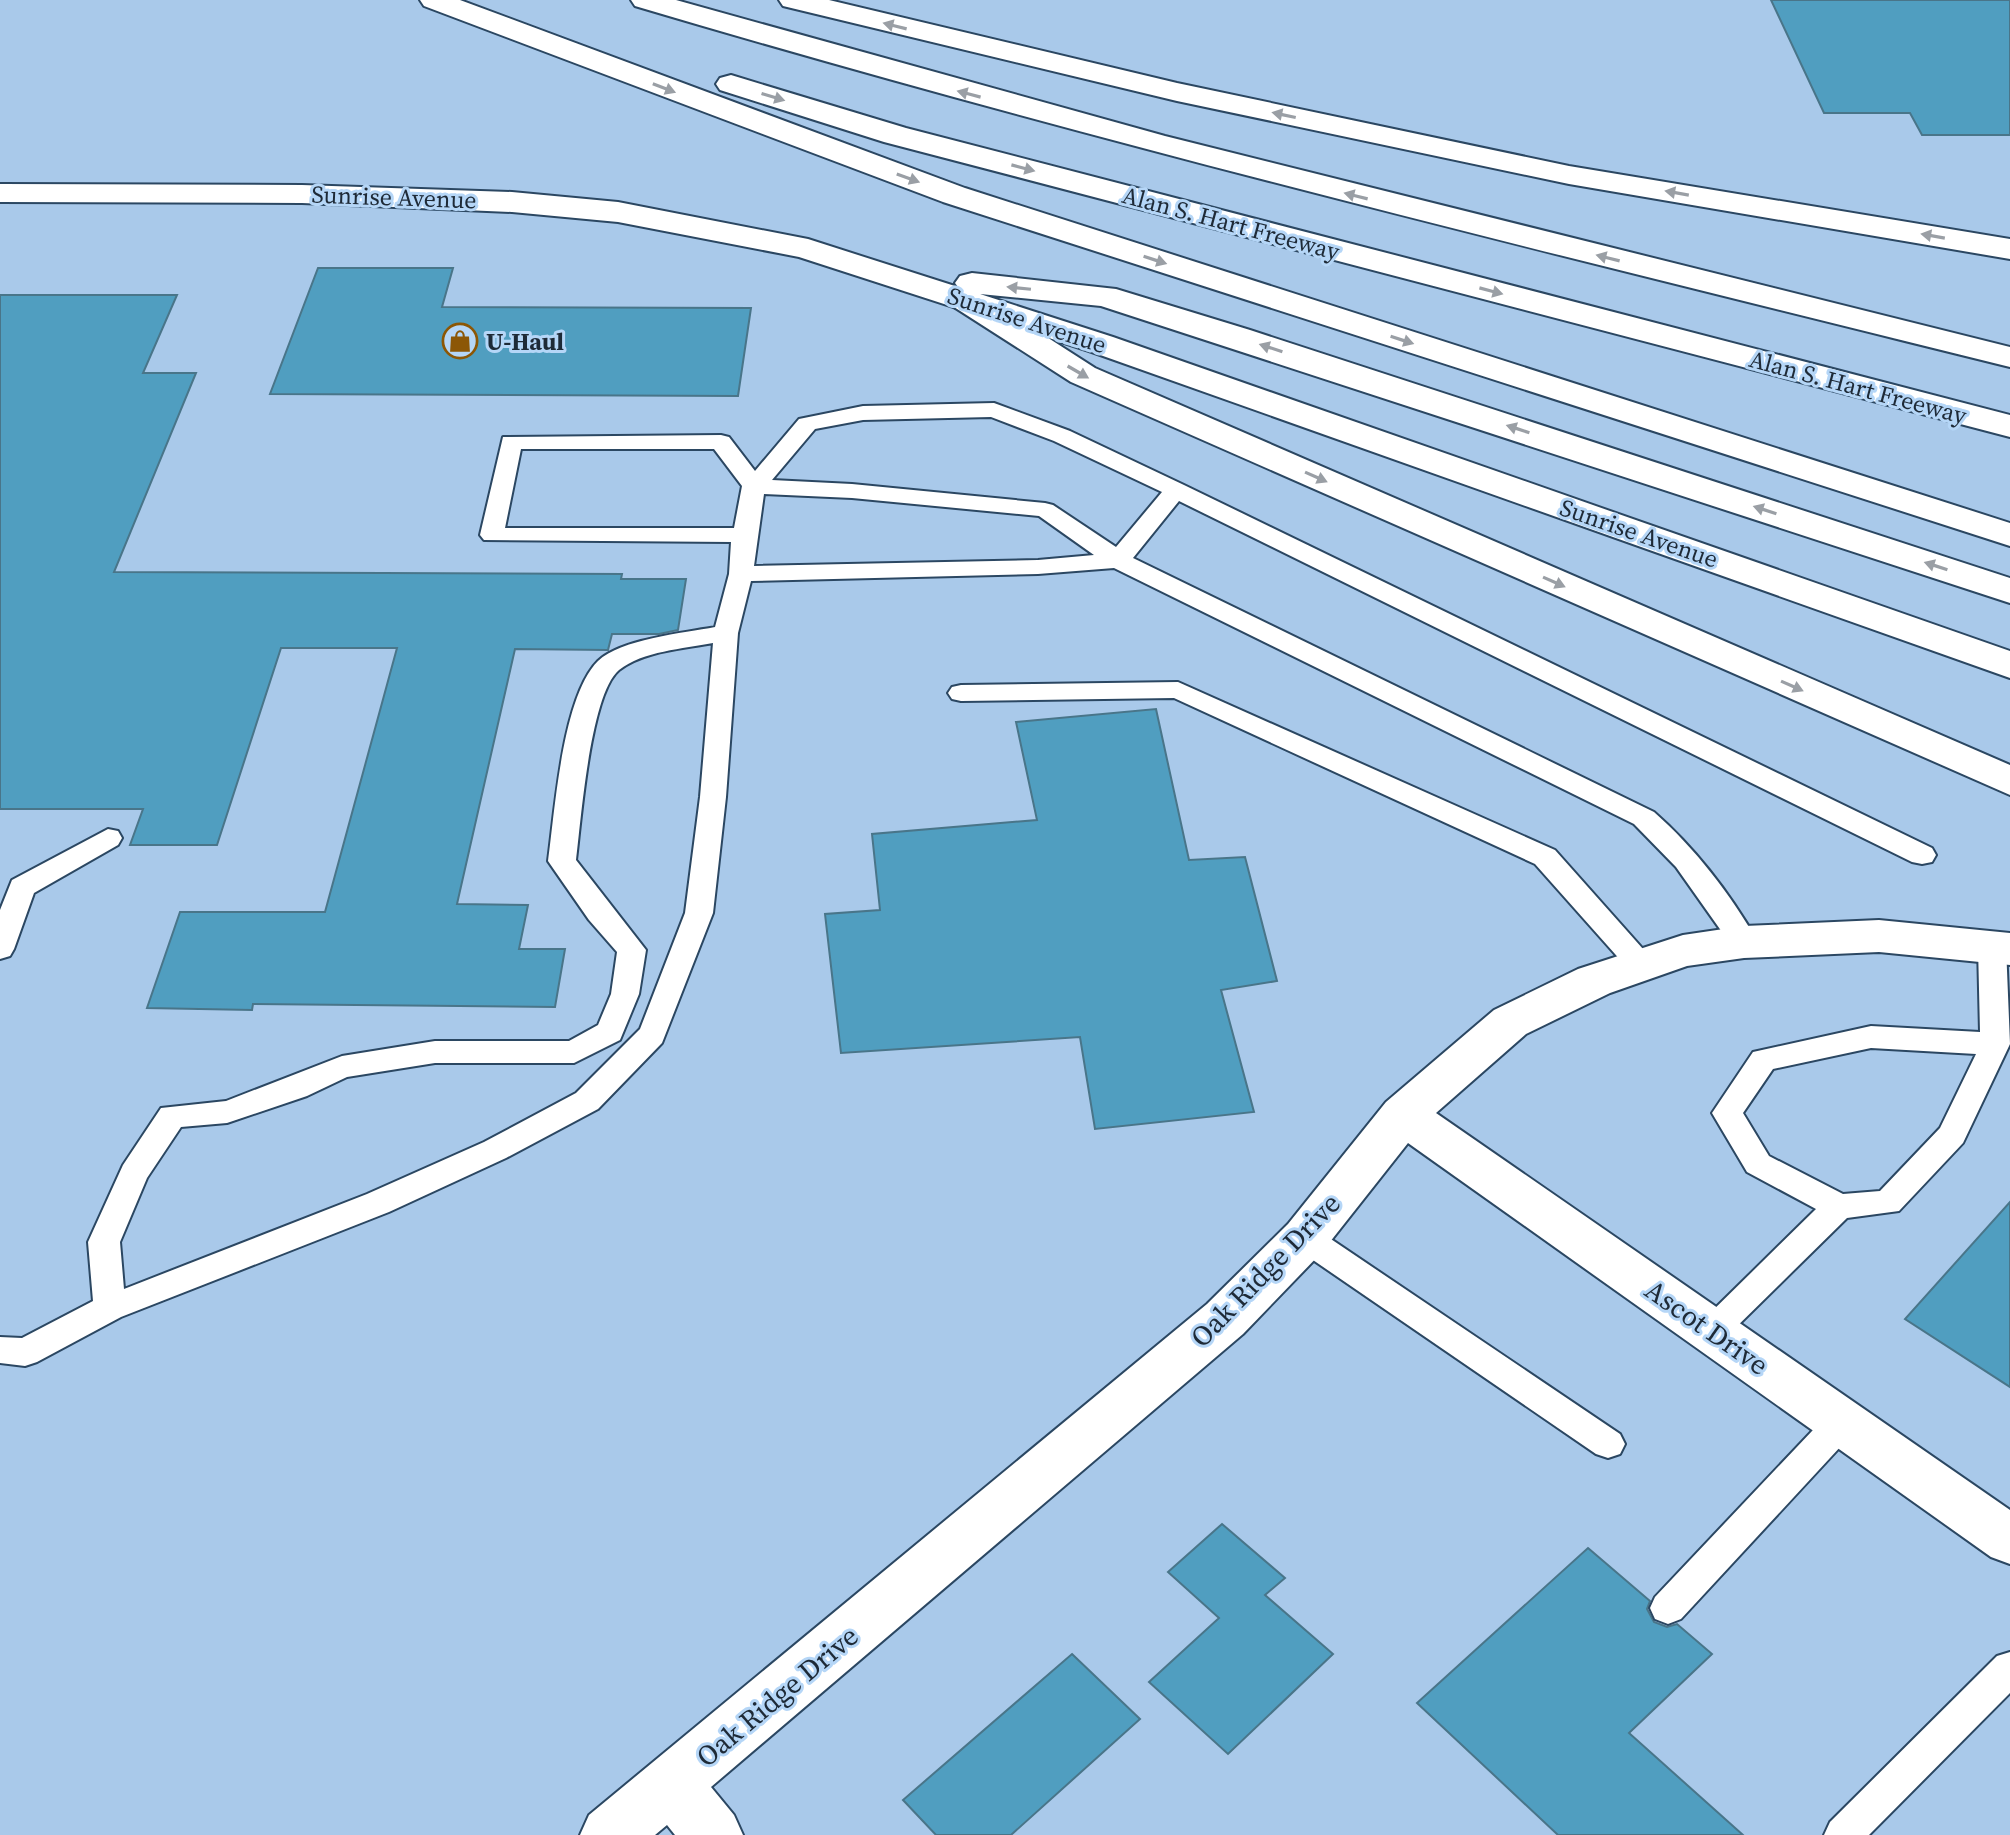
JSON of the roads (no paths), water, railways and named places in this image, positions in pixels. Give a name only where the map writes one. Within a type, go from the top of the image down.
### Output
[{"type":"main road","points":[[434,0],[954,195],[2010,535]]},
{"type":"main road","name":"Alan S. Hart Freeway","points":[[457,0],[895,135],[2010,426]]},
{"type":"main road","name":"Alan S. Hart Freeway","points":[[645,0],[805,49],[1192,155],[2010,357]]},
{"type":"main road","points":[[793,0],[1162,89],[1569,175],[2010,249]]},
{"type":"main road","name":"Sunrise Avenue","points":[[0,193],[302,194],[527,203],[618,212],[808,249],[1116,349],[2010,665]]},
{"type":"main road","points":[[1660,270],[2010,341]]},
{"type":"main road","points":[[890,275],[1104,296],[2010,591]]},
{"type":"main road","points":[[966,300],[1083,375],[2010,781]]},
{"type":"main road","name":"Oak Ridge Drive","points":[[610,1835],[1225,1319],[1305,1238],[1403,1115],[1510,1022],[1594,981],[1683,951],[1744,942],[1879,936],[2001,947]]},
{"type":"main road","name":"Ascot Drive","points":[[1403,1115],[2010,1540]]},
{"type":"main road","points":[[671,1785],[713,1835]]},
{"type":"lane","points":[[0,1350],[25,1352],[110,1308],[378,1203],[495,1150],[587,1101],[652,1035],[699,913],[713,797],[726,633],[741,574],[744,535],[754,486],[807,424],[863,413],[994,410],[1062,436],[1922,855]]},
{"type":"lane","points":[[744,535],[492,535],[511,442],[721,442],[754,486]]},
{"type":"lane","points":[[754,486],[852,491],[1045,510],[1118,560],[1644,818],[1674,845],[1744,942]]},
{"type":"lane","points":[[741,574],[1024,568],[1118,560],[1176,490]]},
{"type":"lane","points":[[110,1308],[104,1242],[134,1173],[172,1116],[227,1112],[296,1088],[342,1067],[435,1052],[574,1052],[610,1032],[625,994],[632,950],[599,913],[562,861],[589,696],[607,666],[648,648],[726,633]]},
{"type":"lane","points":[[961,693],[1178,690],[1545,857],[1641,965]]},
{"type":"lane","points":[[0,949],[22,887],[108,838]]},
{"type":"lane","points":[[1995,1044],[1871,1037],[1763,1060],[1727,1113],[1758,1164],[1839,1207],[1888,1202],[1952,1135],[1995,1044],[2001,947]]},
{"type":"lane","points":[[1712,1331],[1839,1207]]},
{"type":"lane","points":[[1305,1238],[1608,1444]]},
{"type":"lane","points":[[1668,1608],[1842,1422]]},
{"type":"lane","points":[[1843,1835],[2010,1668]]},
{"type":"place","name":"U-Haul","points":[[460,341]]}]
